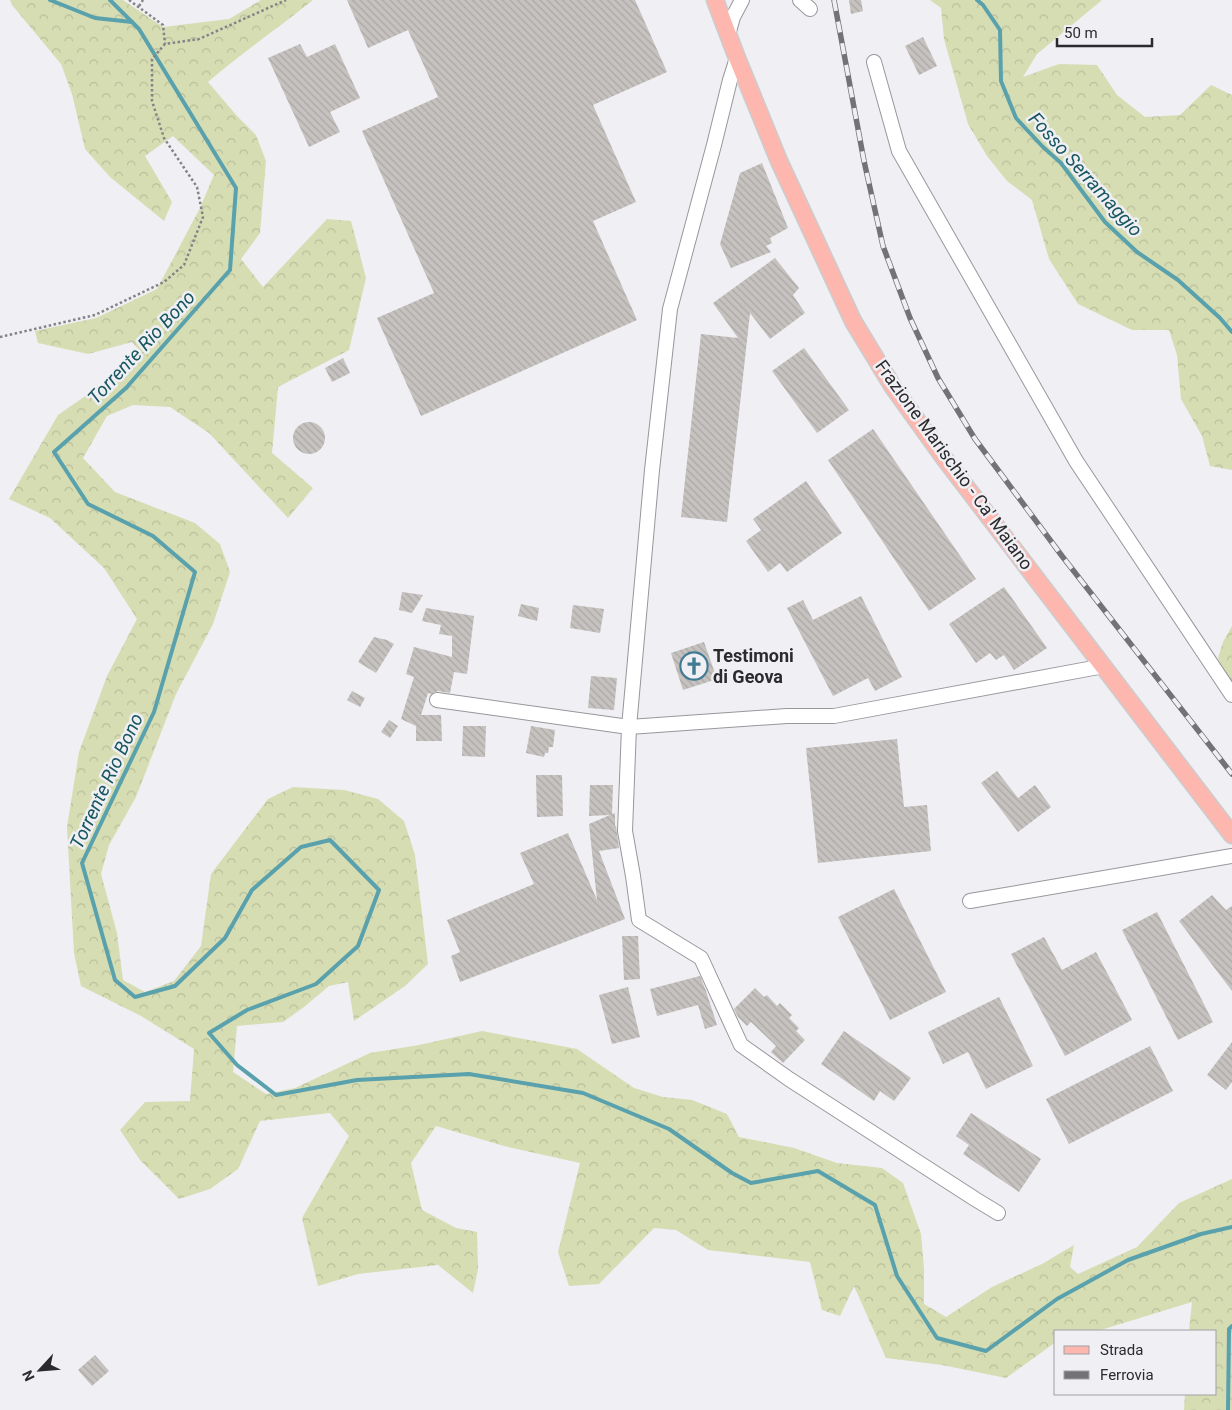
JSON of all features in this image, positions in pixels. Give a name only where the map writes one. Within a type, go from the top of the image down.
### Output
[{"type":"main road","name":"Frazione Marischio - Ca' Maiano","points":[[715,0],[779,161],[853,321],[893,387],[944,458],[1232,835]]},
{"type":"street","points":[[728,34],[742,0]]},
{"type":"street","points":[[737,58],[670,309],[652,470],[629,727],[625,831],[639,920],[701,958],[741,1045],[789,1079],[998,1213]]},
{"type":"street","points":[[874,62],[899,151],[904,160],[1076,461],[1232,694]]},
{"type":"street","points":[[437,700],[629,727],[787,716],[834,716],[1104,666]]},
{"type":"street","points":[[970,900],[1232,856]]},
{"type":"path","points":[[129,0],[163,25],[165,44]]},
{"type":"path","points":[[139,6],[143,0]]},
{"type":"path","points":[[0,337],[95,315],[164,282],[184,265],[203,217],[197,187],[164,138],[152,101],[152,59],[165,44],[199,39],[286,0]]},
{"type":"green space","points":[[10,0],[123,0],[163,27],[229,19],[261,0],[313,0],[208,82],[256,135],[266,161],[260,233],[241,259],[263,287],[327,219],[351,221],[366,278],[349,350],[278,387],[272,453],[313,488],[288,518],[209,433],[170,407],[133,405],[107,416],[83,458],[115,492],[195,523],[220,544],[230,572],[213,624],[176,694],[136,797],[109,845],[101,874],[117,933],[123,980],[145,992],[174,981],[201,946],[211,874],[268,799],[293,787],[344,790],[378,799],[404,821],[415,855],[428,964],[405,986],[354,1021],[348,982],[329,986],[283,1022],[237,1026],[233,1072],[266,1094],[295,1088],[370,1053],[419,1045],[482,1031],[577,1049],[634,1088],[663,1097],[692,1100],[727,1114],[739,1137],[794,1148],[837,1163],[882,1168],[903,1183],[921,1234],[924,1304],[946,1317],[992,1287],[1042,1264],[1074,1245],[1070,1267],[1078,1274],[1137,1247],[1179,1203],[1232,1179],[1232,1410],[1184,1410],[1185,1395],[1217,1395],[1217,1330],[1189,1330],[1192,1302],[1104,1329],[1054,1330],[1054,1343],[1006,1378],[942,1365],[886,1358],[854,1286],[840,1316],[822,1310],[810,1262],[708,1250],[676,1230],[654,1228],[599,1284],[569,1286],[558,1252],[580,1163],[504,1146],[436,1126],[411,1163],[422,1210],[456,1228],[477,1232],[478,1269],[473,1293],[438,1265],[358,1274],[318,1286],[302,1218],[349,1136],[330,1113],[260,1121],[238,1169],[210,1189],[179,1199],[140,1160],[120,1130],[145,1102],[190,1101],[194,1049],[141,1016],[81,986],[74,953],[67,827],[79,752],[107,676],[137,619],[104,568],[50,518],[9,499],[58,415],[114,376],[139,350],[132,342],[88,354],[38,343],[35,331],[96,318],[157,289],[200,208],[214,175],[173,136],[145,156],[172,202],[164,221],[110,177],[85,149],[72,94],[61,64],[12,5]]},
{"type":"green space","points":[[930,0],[1102,0],[1037,54],[1023,77],[1059,64],[1097,65],[1117,95],[1145,117],[1180,115],[1211,85],[1232,95],[1232,470],[1210,466],[1202,436],[1181,399],[1177,355],[1169,330],[1132,330],[1078,304],[1049,259],[1032,200],[1007,181],[987,156],[968,124],[944,39],[941,8]]},
{"type":"green space","points":[[1232,626],[1232,688],[1227,681],[1218,658],[1223,642]]},
{"type":"building","points":[[347,0],[635,0],[667,72],[593,105],[636,202],[593,221],[637,320],[421,416],[377,318],[434,293],[362,131],[438,97],[408,30],[368,48]]},
{"type":"building","points":[[849,0],[861,0],[863,11],[851,14]]},
{"type":"building","points":[[923,37],[937,66],[919,75],[905,46]]},
{"type":"building","points":[[300,44],[307,57],[335,44],[360,98],[330,112],[340,132],[309,147],[268,58]]},
{"type":"building","points":[[762,163],[788,228],[770,238],[772,243],[766,246],[771,252],[731,268],[720,244],[740,173]]},
{"type":"building","points":[[775,258],[799,288],[793,295],[805,313],[770,339],[750,313],[727,522],[681,517],[701,334],[738,338],[713,303]]},
{"type":"building","points":[[804,348],[849,410],[817,433],[772,371]]},
{"type":"building","points":[[343,358],[350,373],[332,382],[325,368]]},
{"type":"building","points":[[309,422],[315,423],[320,427],[324,432],[324,444],[320,449],[315,453],[309,454],[303,453],[298,449],[294,444],[293,438],[294,432],[298,427],[303,423]]},
{"type":"building","points":[[873,429],[976,579],[929,611],[828,460]]},
{"type":"building","points":[[806,481],[842,533],[787,572],[780,563],[768,572],[746,541],[761,530],[753,519]]},
{"type":"building","points":[[1004,587],[1047,648],[1014,670],[1004,655],[996,660],[990,653],[976,663],[949,624]]},
{"type":"building","points":[[402,592],[423,595],[412,613],[399,610]]},
{"type":"building","points":[[861,596],[902,677],[875,691],[868,678],[833,696],[787,608],[803,600],[813,620]]},
{"type":"building","points":[[521,604],[539,608],[537,621],[518,616]]},
{"type":"building","points":[[573,605],[604,609],[600,633],[570,628]]},
{"type":"building","points":[[426,608],[474,616],[467,674],[454,672],[450,693],[438,691],[431,694],[428,693],[421,715],[441,715],[442,741],[416,741],[416,726],[401,719],[414,677],[406,674],[414,647],[452,657],[452,636],[439,634],[441,625],[422,621]]},
{"type":"building","points":[[374,637],[394,644],[376,673],[358,662]]},
{"type":"building","name":"Testimoni di Geova","points":[[704,642],[717,679],[683,690],[671,653]]},
{"type":"building","points":[[591,676],[617,678],[614,710],[588,708]]},
{"type":"building","points":[[352,691],[365,698],[360,707],[347,700]]},
{"type":"building","points":[[389,720],[398,726],[390,738],[381,732]]},
{"type":"building","points":[[463,726],[486,726],[485,757],[462,756]]},
{"type":"building","points":[[531,726],[555,730],[553,747],[549,747],[548,753],[545,753],[544,757],[526,753]]},
{"type":"building","points":[[897,739],[904,807],[927,805],[931,851],[818,863],[806,748]]},
{"type":"building","points":[[997,771],[1018,798],[1035,785],[1051,807],[1018,832],[981,783]]},
{"type":"building","points":[[536,775],[562,775],[563,816],[537,817]]},
{"type":"building","points":[[590,785],[613,785],[612,814],[615,813],[619,848],[599,851],[625,919],[460,982],[451,956],[460,952],[447,920],[534,884],[520,853],[568,833],[597,900],[589,824],[610,815],[589,816]]},
{"type":"building","points":[[894,889],[946,992],[890,1020],[838,917]]},
{"type":"building","points":[[1212,895],[1226,910],[1232,906],[1232,991],[1179,921]]},
{"type":"building","points":[[1157,912],[1213,1022],[1178,1040],[1122,930]]},
{"type":"building","points":[[622,936],[638,936],[640,979],[624,980]]},
{"type":"building","points":[[1044,937],[1062,970],[1096,952],[1132,1020],[1065,1056],[1011,954]]},
{"type":"building","points":[[700,976],[717,1025],[705,1029],[698,1005],[657,1016],[650,989]]},
{"type":"building","points":[[628,987],[640,1037],[612,1044],[599,995]]},
{"type":"building","points":[[755,988],[764,997],[767,995],[777,1006],[780,1003],[792,1015],[789,1018],[799,1028],[796,1031],[805,1040],[783,1063],[771,1052],[776,1046],[751,1022],[747,1026],[738,1017],[734,1009]]},
{"type":"building","points":[[999,997],[1033,1066],[986,1089],[968,1052],[943,1064],[928,1032]]},
{"type":"building","points":[[844,1031],[911,1078],[894,1101],[880,1091],[874,1101],[821,1064]]},
{"type":"building","points":[[1232,1042],[1232,1082],[1226,1090],[1207,1075]]},
{"type":"building","points":[[1150,1046],[1173,1091],[1069,1144],[1046,1099]]},
{"type":"building","points":[[971,1113],[1041,1159],[1019,1192],[963,1154],[969,1145],[956,1136]]},
{"type":"building","points":[[95,1355],[109,1371],[92,1386],[78,1370]]},
{"type":"waterway","points":[[50,0],[95,18],[132,22]]},
{"type":"waterway","name":"Torrente Rio Bono","points":[[110,0],[139,29],[236,188],[230,270],[126,388],[54,452],[88,504],[153,536],[195,572],[154,712],[82,863],[115,980],[135,997],[175,986],[225,938],[252,890],[301,847],[330,840],[379,890],[358,946],[316,984],[247,1010],[209,1033],[237,1065],[276,1095],[357,1080],[469,1074],[583,1093],[669,1129],[732,1173],[751,1183],[818,1171],[875,1205],[897,1276],[937,1338],[986,1351],[1057,1299],[1128,1260],[1201,1234],[1232,1227]]},
{"type":"waterway","name":"Fosso Serramaggio","points":[[977,0],[983,5],[1000,30],[1001,81],[1016,118],[1061,163],[1105,222],[1137,252],[1178,280],[1220,318],[1232,332]]},
{"type":"waterway","name":"Torrente Rio Bono","points":[[1228,1410],[1229,1329],[1232,1326]]},
{"type":"railway","points":[[834,0],[864,161],[883,246],[910,318],[938,378],[975,439],[1062,556],[1232,774]]},
{"type":"place","name":"Testimoni di Geova","points":[[694,666]]}]
